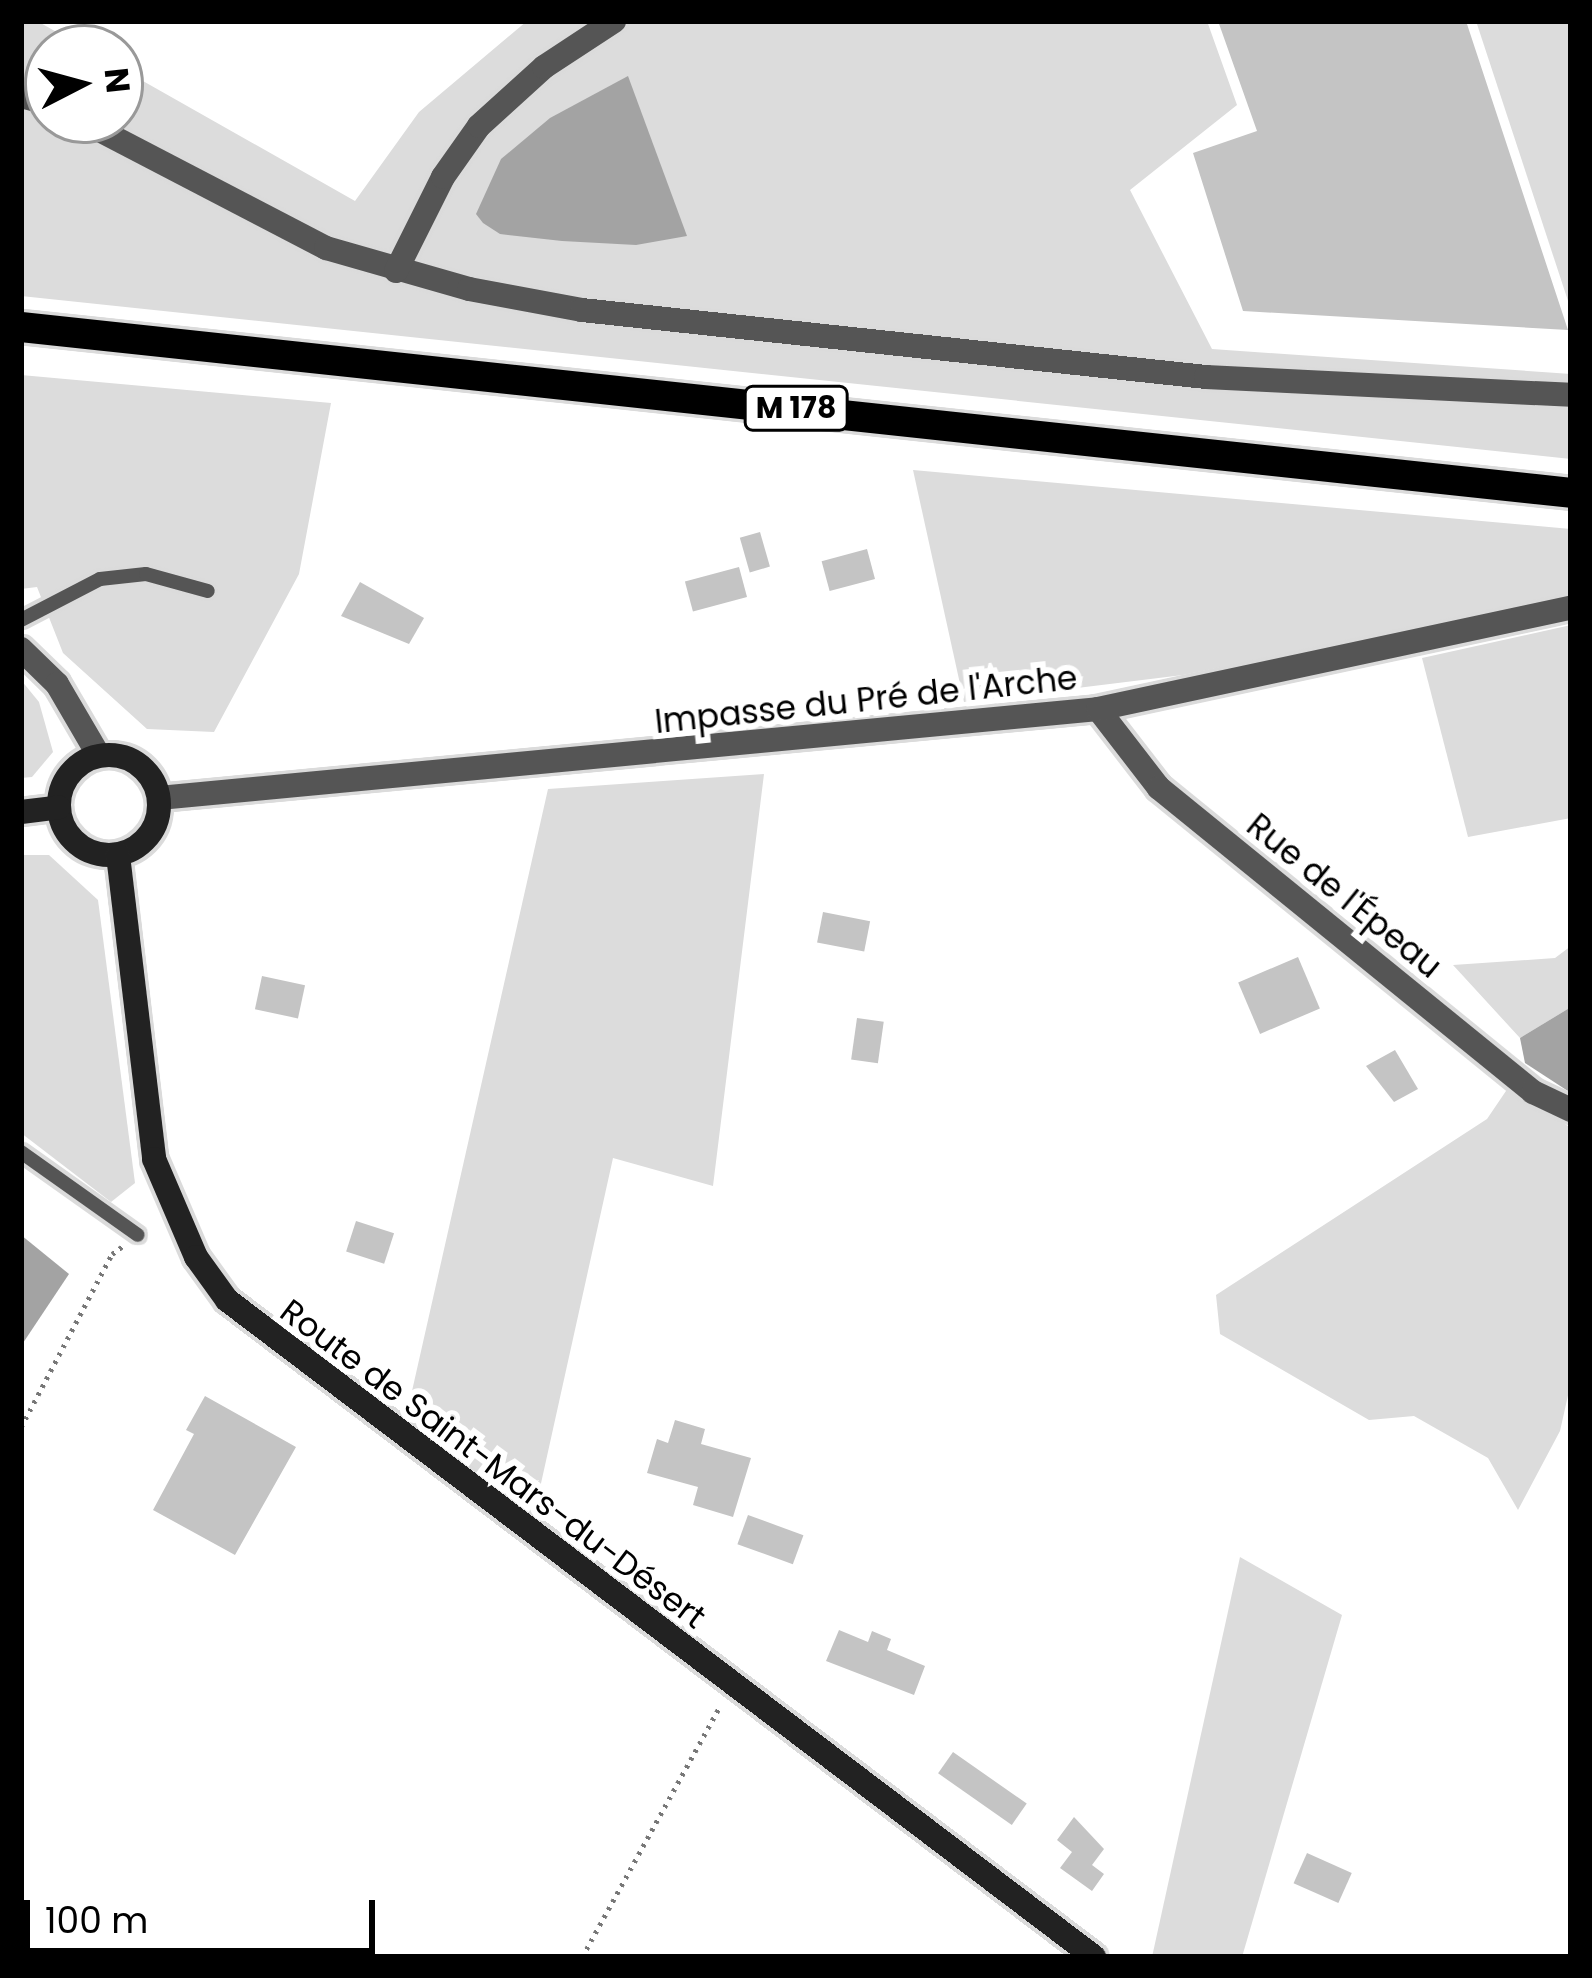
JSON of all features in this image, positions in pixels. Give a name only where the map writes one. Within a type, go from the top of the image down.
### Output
[{"type":"main road","name":"M 178","points":[[21,327],[1571,493]]},
{"type":"main road","points":[[99,756],[144,769],[158,798],[154,828],[118,855],[71,838],[59,806],[70,774],[99,756]]},
{"type":"main road","points":[[21,812],[59,806]]},
{"type":"main road","name":"Route de Saint-Mars-du-Désert","points":[[118,855],[154,1159],[196,1257],[226,1300],[1094,1957]]},
{"type":"street","points":[[396,271],[479,126],[544,67],[614,21]]},
{"type":"street","points":[[123,144],[233,206],[396,271],[582,310],[920,352],[1206,377],[1571,395]]},
{"type":"street","name":"Impasse du Pré de l'Arche","points":[[158,798],[1098,710],[1571,608]]},
{"type":"street","points":[[21,649],[57,684],[99,756]]},
{"type":"street","name":"Rue de l'Épeau","points":[[1098,710],[1159,788],[1534,1092],[1571,1110]]},
{"type":"lane","points":[[21,620],[100,579],[146,574],[208,591]]},
{"type":"lane","points":[[21,1152],[138,1235]]},
{"type":"path","points":[[21,1426],[112,1254],[138,1235]]},
{"type":"path","points":[[582,1957],[732,1685]]},
{"type":"shaded area","points":[[21,21],[42,24],[24,24],[24,144],[144,144],[144,82],[355,201],[419,112],[527,21],[1207,21],[1237,105],[1130,190],[1212,349],[1571,374],[1571,459],[21,296]]},
{"type":"shaded area","points":[[1476,21],[1571,21],[1571,310]]},
{"type":"shaded area","points":[[628,76],[687,236],[636,245],[562,241],[500,234],[483,223],[476,214],[501,159],[550,118]]},
{"type":"shaded area","points":[[21,375],[331,403],[299,574],[214,732],[147,729],[63,653],[37,587],[21,589]]},
{"type":"shaded area","points":[[913,470],[1571,529],[1571,595],[1183,675],[964,702]]},
{"type":"shaded area","points":[[1571,625],[1571,818],[1468,837],[1422,658]]},
{"type":"shaded area","points":[[21,680],[39,702],[53,752],[32,777],[21,778]]},
{"type":"shaded area","points":[[764,774],[713,1186],[613,1158],[534,1515],[405,1422],[548,789]]},
{"type":"shaded area","points":[[21,855],[49,855],[98,900],[135,1183],[111,1202],[21,1133]]},
{"type":"shaded area","points":[[1571,946],[1571,1007],[1520,1038],[1453,965],[1555,958]]},
{"type":"shaded area","points":[[1571,1007],[1571,1093],[1525,1063],[1520,1038]]},
{"type":"shaded area","points":[[1508,1088],[1571,1128],[1571,1382],[1560,1431],[1518,1510],[1488,1458],[1414,1416],[1369,1420],[1220,1334],[1216,1295],[1487,1119]]},
{"type":"shaded area","points":[[21,1235],[69,1274],[21,1346]]},
{"type":"shaded area","points":[[1240,1557],[1342,1615],[1242,1957],[1152,1957]]},
{"type":"building","points":[[1218,21],[1466,21],[1568,330],[1243,311],[1193,153],[1257,131]]},
{"type":"building","points":[[760,532],[770,567],[750,572],[740,538]]},
{"type":"building","points":[[867,549],[875,579],[830,591],[822,561]]},
{"type":"building","points":[[739,567],[747,597],[693,611],[685,581]]},
{"type":"building","points":[[360,582],[424,618],[409,644],[341,616]]},
{"type":"building","points":[[823,912],[870,921],[864,952],[817,942]]},
{"type":"building","points":[[1298,957],[1320,1009],[1260,1034],[1238,982]]},
{"type":"building","points":[[262,976],[305,985],[298,1018],[255,1009]]},
{"type":"building","points":[[857,1018],[884,1022],[878,1063],[851,1060]]},
{"type":"building","points":[[1395,1050],[1418,1089],[1394,1102],[1366,1066]]},
{"type":"building","points":[[356,1221],[394,1233],[384,1264],[346,1251]]},
{"type":"building","points":[[205,1396],[296,1447],[235,1555],[153,1510],[194,1434],[186,1430]]},
{"type":"building","points":[[675,1420],[705,1429],[701,1444],[751,1458],[733,1517],[693,1505],[698,1487],[647,1473],[657,1439],[668,1443]]},
{"type":"building","points":[[748,1515],[803,1535],[793,1564],[737,1544]]},
{"type":"building","points":[[839,1630],[868,1642],[872,1631],[891,1639],[887,1650],[925,1666],[914,1695],[826,1661]]},
{"type":"building","points":[[953,1752],[1027,1804],[1012,1825],[938,1773]]},
{"type":"building","points":[[1074,1817],[1104,1849],[1092,1865],[1104,1874],[1092,1891],[1060,1868],[1072,1852],[1057,1840]]},
{"type":"building","points":[[1307,1853],[1352,1873],[1338,1903],[1294,1883]]}]
